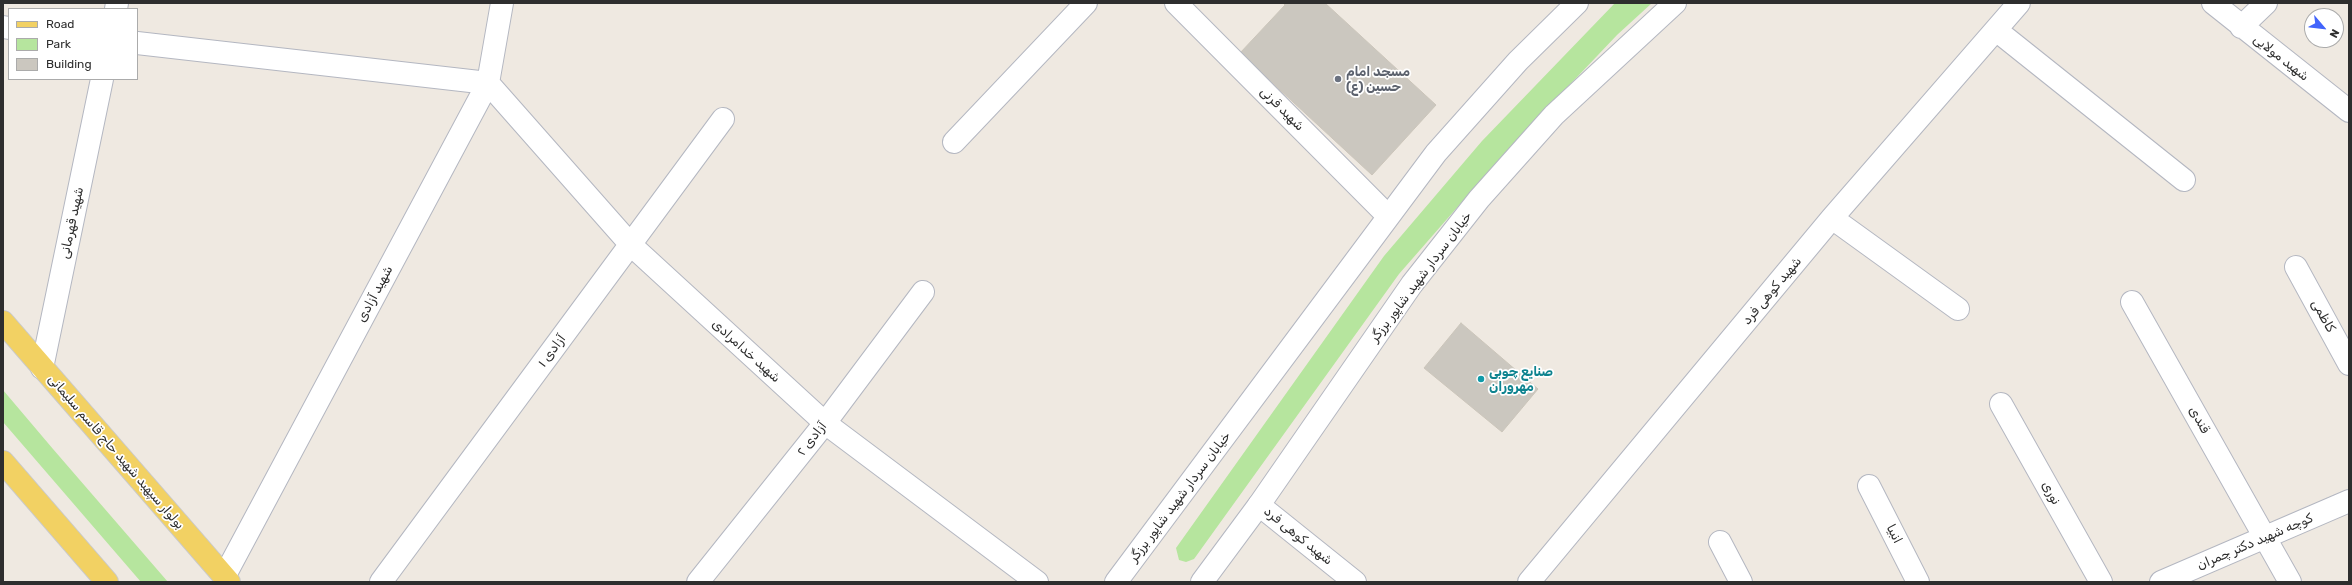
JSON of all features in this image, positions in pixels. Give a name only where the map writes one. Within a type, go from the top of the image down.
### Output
[{"type":"main road","name":"بولوار سپهبد شهید حاج قاسم سلیمانی","points":[[3,322],[226,579]]},
{"type":"main road","points":[[3,462],[107,582]]},
{"type":"street","name":"شهید آزادی","points":[[226,579],[488,83],[502,3]]},
{"type":"street","points":[[954,142],[1086,3]]},
{"type":"street","name":"شهید قرنی","points":[[1176,3],[1388,216]]},
{"type":"street","name":"خیابان سردار شهید شاپور برزگر","points":[[1116,582],[1436,153],[1518,61],[1577,3]]},
{"type":"street","name":"خیابان سردار شهید شاپور برزگر","points":[[1202,582],[1259,505],[1412,284],[1479,199],[1554,115],[1675,3]]},
{"type":"street","name":"شهید کوهی فرد","points":[[1529,582],[1832,218],[2019,3]]},
{"type":"street","name":"شهید مولایی","points":[[2214,3],[2241,27],[2349,111]]},
{"type":"street","points":[[2241,27],[2266,3]]},
{"type":"street","points":[[1996,30],[2184,180]]},
{"type":"street","points":[[138,43],[488,83]]},
{"type":"street","name":"شهید قهرمانی","points":[[42,368],[102,80]]},
{"type":"street","name":"شهید خدامرادی","points":[[488,83],[631,245],[825,423],[1037,582]]},
{"type":"street","name":"آزادی ۱","points":[[381,582],[723,119]]},
{"type":"street","points":[[1832,218],[1958,309]]},
{"type":"street","name":"کاظمی","points":[[2296,268],[2349,364]]},
{"type":"street","name":"آزادی ۲","points":[[698,582],[825,423],[923,292]]},
{"type":"street","name":"قندی","points":[[2132,302],[2290,582]]},
{"type":"street","name":"نوری","points":[[2001,404],[2101,582]]},
{"type":"street","name":"انبیا","points":[[1869,486],[1918,582]]},
{"type":"street","name":"کوچه شهید دکتر چمران","points":[[2161,582],[2349,501]]},
{"type":"street","name":"شهید کوهی فرد","points":[[1259,505],[1355,582]]},
{"type":"street","points":[[1720,542],[1741,582]]},
{"type":"green space","points":[[1615,3],[1652,3],[1617,35],[1503,155],[1399,274],[1194,559],[1186,562],[1179,560],[1176,548],[1384,256],[1482,141]]},
{"type":"green space","points":[[3,390],[168,582],[141,582],[3,422]]},
{"type":"building","name":"مسجد امام حسین (ع)","points":[[1283,3],[1325,3],[1436,105],[1372,175],[1240,53],[1285,5]]},
{"type":"building","name":"صنایع چوبی مهروران","points":[[1461,323],[1538,389],[1502,432],[1424,368]]},
{"type":"place","name":"مسجد امام حسین (ع)","points":[[1338,79]]},
{"type":"place","name":"صنایع چوبی مهروران","points":[[1481,379]]}]
